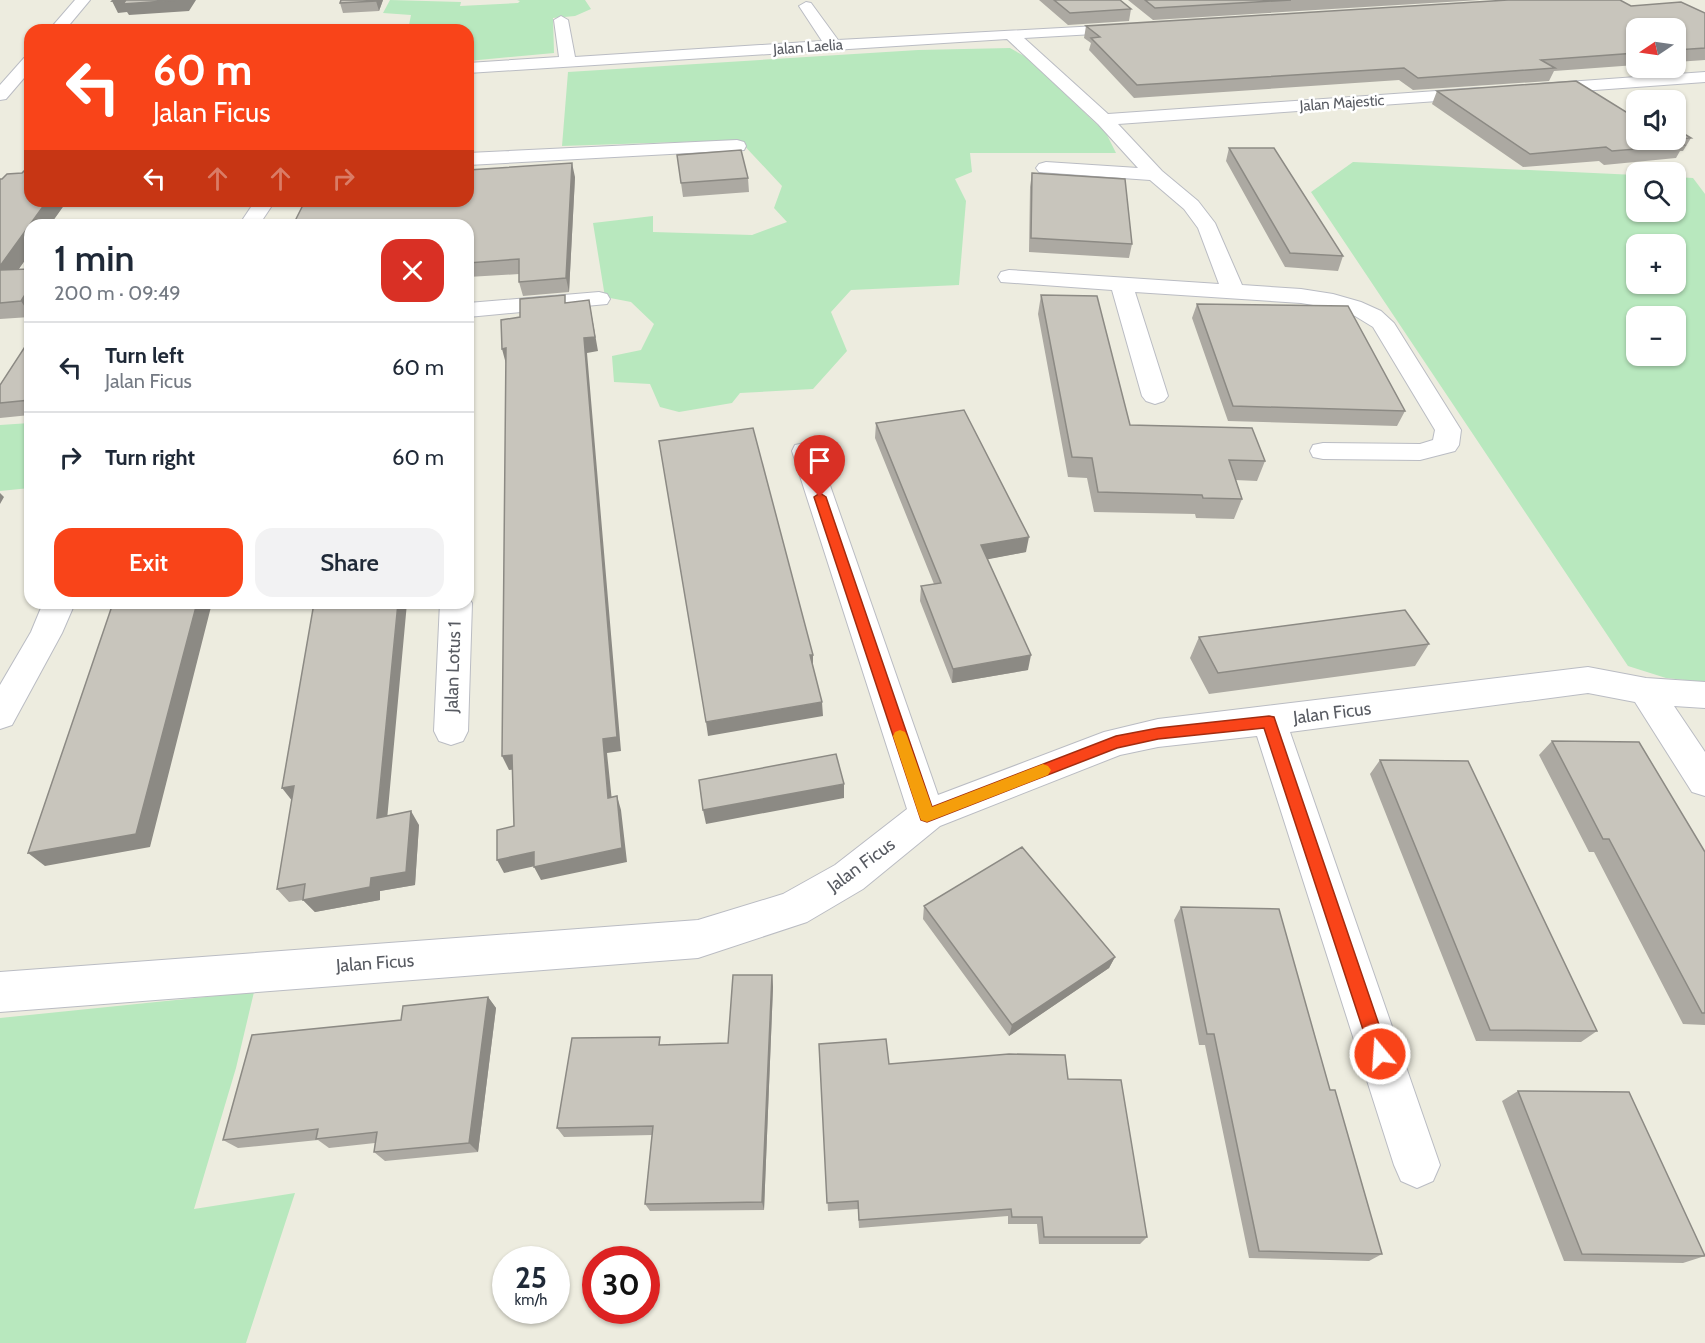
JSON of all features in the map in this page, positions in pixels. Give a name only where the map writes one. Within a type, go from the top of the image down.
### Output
[{"type":"street","points":[[62,24],[83,0]]},
{"type":"street","points":[[806,6],[812,18],[833,45]]},
{"type":"street","points":[[561,20],[568,62]]},
{"type":"street","name":"Jalan Laelia","points":[[474,68],[1011,35],[1140,20]]},
{"type":"street","points":[[1011,35],[1104,120],[1155,175],[1191,205],[1208,227],[1233,292]]},
{"type":"street","points":[[0,96],[24,68]]},
{"type":"street","points":[[1524,90],[1705,77]]},
{"type":"street","points":[[1676,79],[1705,95]]},
{"type":"street","name":"Jalan Majestic","points":[[1104,120],[1500,92]]},
{"type":"street","points":[[0,96],[20,96]]},
{"type":"street","points":[[474,159],[737,146]]},
{"type":"street","points":[[1047,168],[1155,175]]},
{"type":"street","points":[[1009,277],[1301,296],[1347,303],[1367,311],[1382,323],[1448,430],[1446,445],[1420,452],[1323,452]]},
{"type":"street","points":[[1122,286],[1155,396]]},
{"type":"street","points":[[474,309],[599,299]]},
{"type":"street","points":[[805,452],[927,815]]},
{"type":"street","points":[[0,715],[46,633],[56,609]]},
{"type":"street","name":"Jalan Lotus 1","points":[[450,731],[456,609]]},
{"type":"street","name":"Jalan Ficus","points":[[0,992],[698,939],[793,909],[849,877],[927,815],[1116,742],[1158,733],[1587,680],[1646,691],[1705,695]]},
{"type":"street","points":[[1646,691],[1705,781]]},
{"type":"street","points":[[1269,721],[1417,1165]]},
{"type":"green space","points":[[390,0],[461,2],[460,6],[518,3],[520,1],[517,0],[585,0],[591,9],[575,16],[553,18],[554,53],[474,60],[474,24],[409,24],[411,15],[383,13]]},
{"type":"green space","points":[[1010,48],[1026,57],[1106,133],[1116,153],[970,153],[972,172],[955,179],[966,201],[959,285],[851,290],[831,312],[847,351],[813,389],[740,393],[732,403],[679,412],[660,407],[650,384],[614,382],[612,356],[641,350],[654,324],[631,302],[605,297],[593,223],[653,216],[653,232],[752,235],[787,222],[774,208],[782,186],[739,140],[562,146],[568,72],[918,50]]},
{"type":"green space","points":[[1353,162],[1626,175],[1626,222],[1686,222],[1686,178],[1693,178],[1705,194],[1705,682],[1666,678],[1628,666],[1311,192]]},
{"type":"green space","points":[[24,423],[24,489],[0,491],[0,425]]},
{"type":"green space","points":[[254,992],[236,1068],[194,1209],[295,1193],[246,1343],[0,1343],[0,1018]]},
{"type":"building","points":[[126,0],[179,0],[123,4]]},
{"type":"building","points":[[341,0],[376,0],[376,1],[340,3]]},
{"type":"building","points":[[1054,0],[1120,0],[1131,9],[1070,13]]},
{"type":"building","points":[[1145,0],[1291,0],[1155,8]]},
{"type":"building","points":[[1508,0],[1620,0],[1631,6],[1681,2],[1705,13],[1705,48],[1686,49],[1686,18],[1626,18],[1626,54],[1541,60],[1555,68],[1418,78],[1404,68],[1137,85],[1091,38],[1100,37],[1086,26]]},
{"type":"building","points":[[1576,81],[1626,112],[1626,150],[1612,151],[1606,147],[1530,154],[1437,91]]},
{"type":"building","points":[[1229,148],[1274,148],[1343,256],[1290,253]]},
{"type":"building","points":[[741,150],[748,178],[681,183],[677,155]]},
{"type":"building","points":[[572,163],[566,278],[519,282],[519,259],[474,263],[474,219],[296,219],[302,207],[474,207],[474,170]]},
{"type":"building","points":[[24,171],[24,207],[43,207],[34,219],[24,219],[24,233],[0,266],[0,179],[7,174]]},
{"type":"building","points":[[1032,173],[1125,179],[1132,244],[1031,238]]},
{"type":"building","points":[[24,269],[24,296],[21,301],[0,303],[0,270]]},
{"type":"building","points":[[565,295],[565,303],[589,300],[595,337],[584,338],[617,737],[603,739],[608,798],[617,796],[622,848],[534,867],[534,852],[497,860],[497,830],[514,826],[512,755],[502,756],[506,348],[502,349],[501,320],[520,317],[520,299]]},
{"type":"building","points":[[1041,295],[1097,296],[1130,425],[1252,428],[1265,461],[1229,460],[1242,499],[1203,498],[1202,495],[1098,492],[1092,458],[1072,457]]},
{"type":"building","points":[[1197,304],[1348,306],[1405,411],[1233,406]]},
{"type":"building","points":[[24,348],[24,401],[0,403],[0,385]]},
{"type":"building","points":[[964,410],[1029,537],[981,545],[1031,655],[953,669],[921,586],[941,583],[876,423]]},
{"type":"building","points":[[753,428],[813,655],[810,655],[822,702],[706,722],[659,441]]},
{"type":"building","points":[[111,609],[195,609],[136,834],[28,853]]},
{"type":"building","points":[[313,609],[397,609],[377,818],[411,811],[406,872],[371,878],[370,887],[303,900],[305,884],[277,889],[294,786],[282,788]]},
{"type":"building","points":[[1405,610],[1429,644],[1218,673],[1199,637]]},
{"type":"building","points":[[1552,741],[1639,742],[1705,852],[1705,1013],[1702,1013],[1609,839],[1603,839]]},
{"type":"building","points":[[836,754],[844,784],[703,810],[699,780]]},
{"type":"building","points":[[1380,760],[1468,761],[1597,1031],[1490,1030]]},
{"type":"building","points":[[1022,847],[1115,957],[1012,1025],[924,906]]},
{"type":"building","points":[[1181,907],[1279,909],[1330,1090],[1335,1090],[1382,1254],[1259,1251],[1214,1034],[1207,1034]]},
{"type":"building","points":[[733,975],[772,975],[762,1202],[645,1204],[653,1126],[557,1128],[572,1038],[660,1037],[659,1045],[728,1043]]},
{"type":"building","points":[[488,997],[469,1143],[374,1152],[377,1132],[316,1139],[318,1129],[223,1140],[252,1035],[401,1020],[403,1006]]},
{"type":"building","points":[[886,1039],[889,1064],[1009,1054],[1065,1055],[1068,1079],[1121,1080],[1147,1237],[1044,1237],[1042,1217],[1012,1217],[1011,1209],[859,1220],[858,1201],[827,1203],[819,1044]]},
{"type":"building","points":[[1518,1091],[1629,1092],[1705,1256],[1582,1254]]},
{"type":"slow traffic","points":[[900,736],[927,815],[1043,770]]},
{"type":"route","points":[[820,497],[927,815],[1116,742],[1158,733],[1269,721],[1380,1054]]}]
